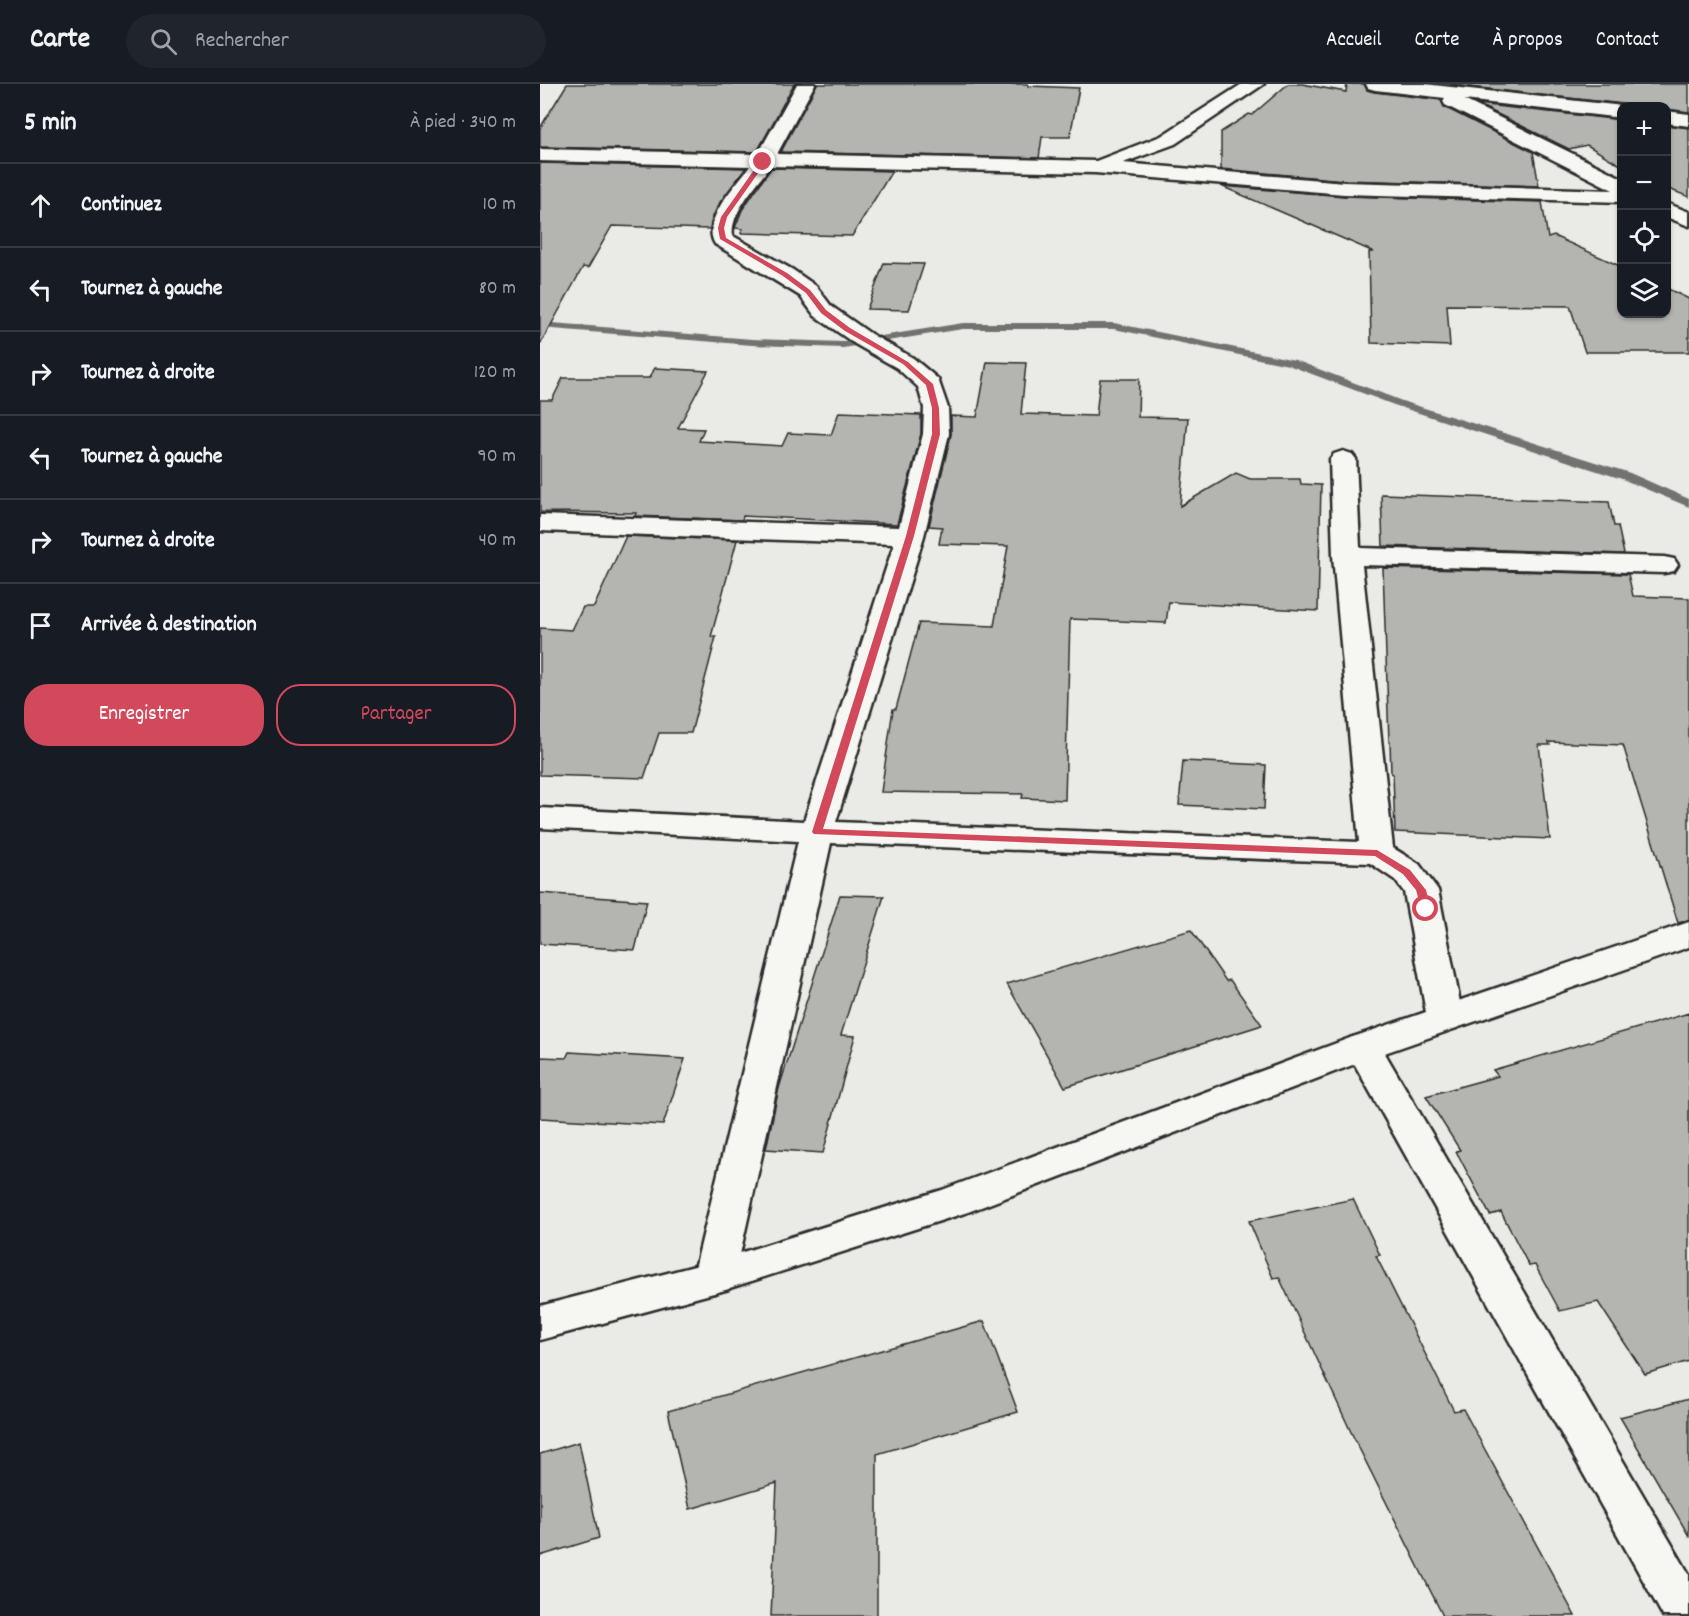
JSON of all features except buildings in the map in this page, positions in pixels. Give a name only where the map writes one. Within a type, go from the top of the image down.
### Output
[{"type":"street","points":[[714,1277],[817,832],[910,536],[936,434],[936,408],[930,384],[905,363],[862,339],[823,311],[808,291],[723,239],[721,228],[724,217],[763,162],[806,84]]},
{"type":"street","points":[[1095,167],[1168,140],[1255,84]]},
{"type":"street","points":[[1376,84],[1617,111]]},
{"type":"street","points":[[1432,91],[1617,184]]},
{"type":"street","points":[[1671,118],[1689,120]]},
{"type":"street","points":[[540,155],[763,162],[1095,167],[1344,188],[1617,196]]},
{"type":"street","points":[[1668,210],[1689,220]]},
{"type":"street","points":[[1343,459],[1347,555],[1377,853]]},
{"type":"street","points":[[540,523],[910,536]]},
{"type":"street","points":[[1347,555],[1664,566]]},
{"type":"street","points":[[540,818],[817,832],[1377,853],[1407,872],[1421,890],[1445,1018]]},
{"type":"street","points":[[540,1323],[714,1277],[954,1201],[1363,1047],[1689,934]]},
{"type":"street","points":[[1363,1047],[1688,1616]]},
{"type":"waterway","points":[[540,325],[752,342],[843,345],[963,326],[1114,326],[1291,362],[1398,403],[1626,476],[1689,503]]},
{"type":"route","points":[[763,162],[724,217],[721,228],[723,239],[785,275],[808,291],[823,311],[862,339],[905,363],[930,384],[936,408],[936,434],[910,536],[817,832],[1377,853],[1407,872],[1421,890],[1426,909]]}]
